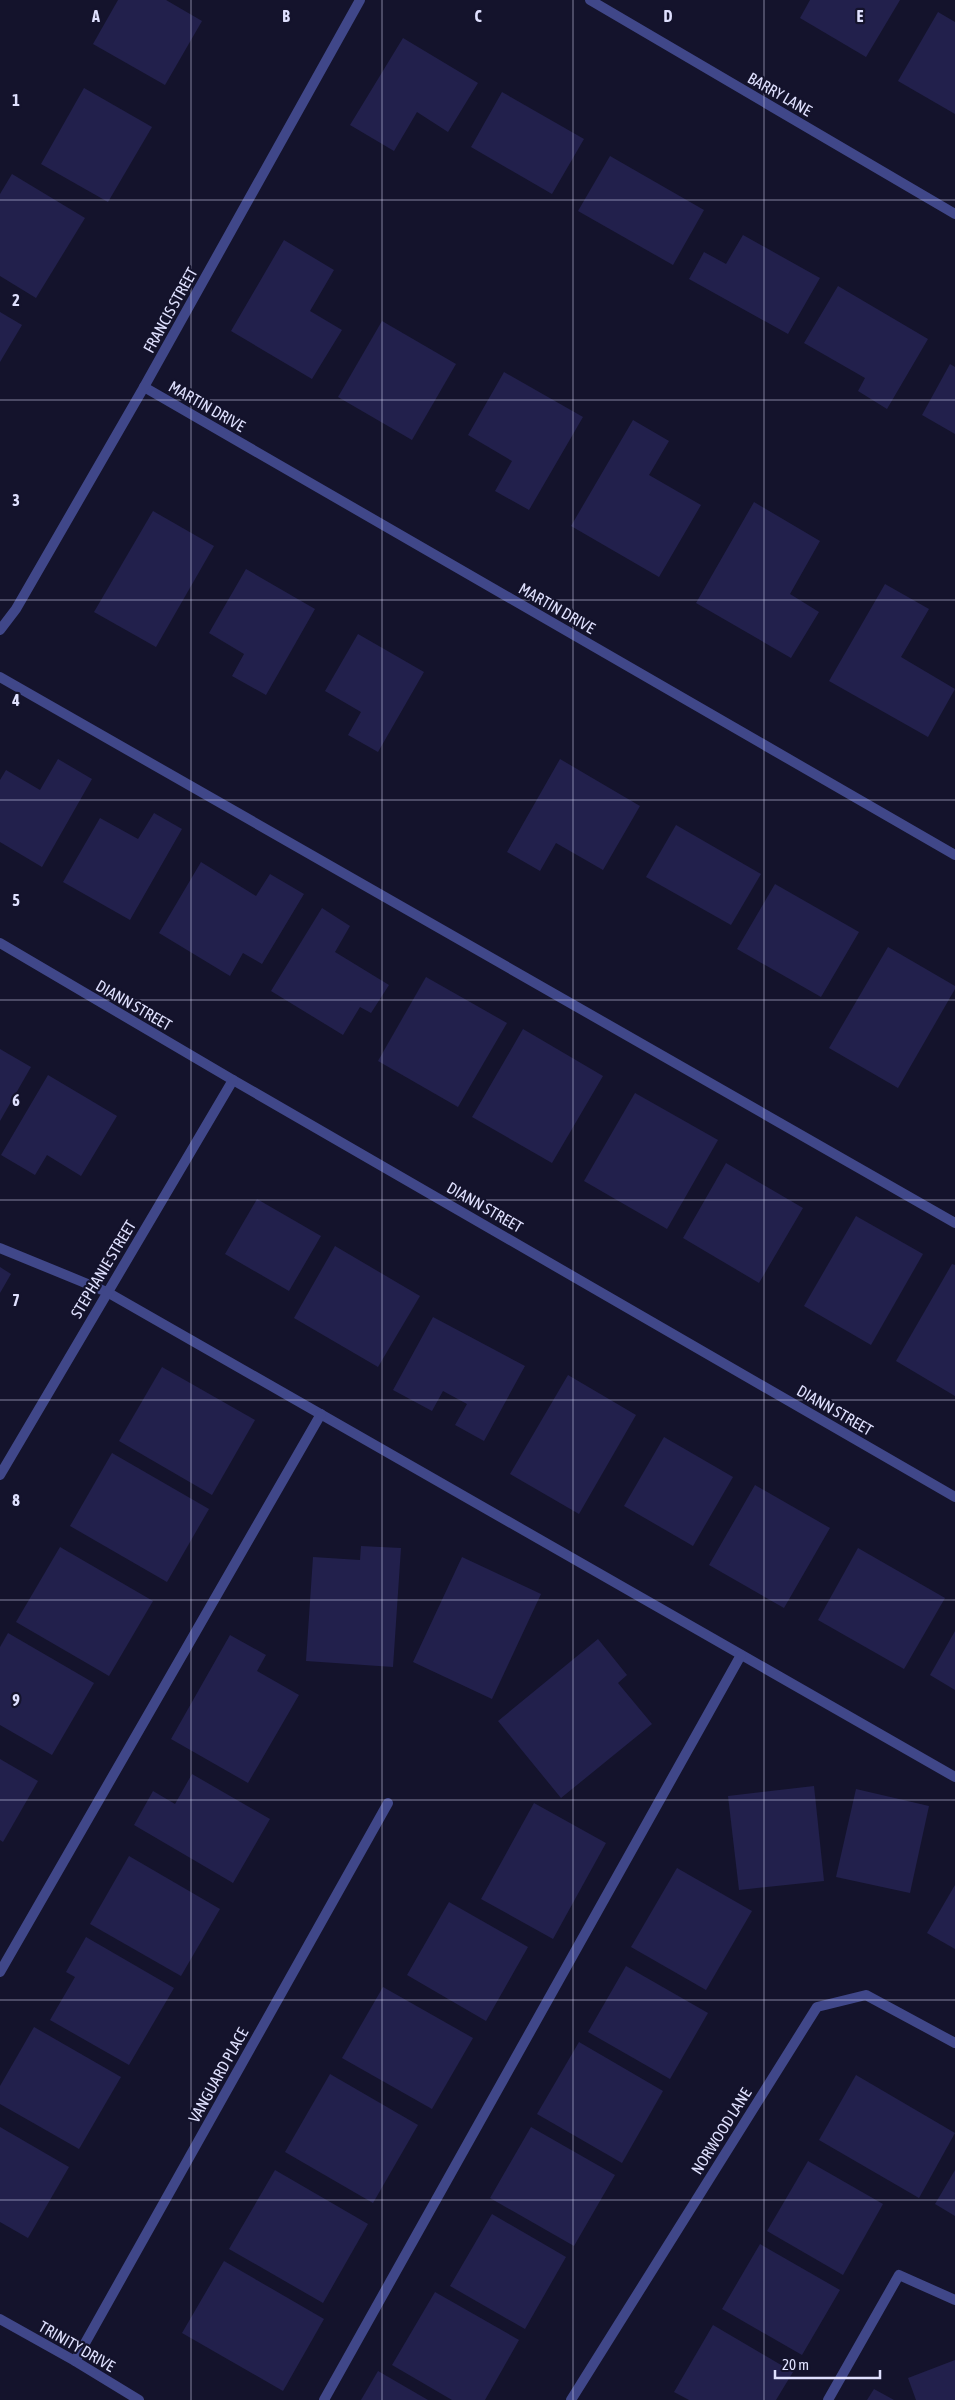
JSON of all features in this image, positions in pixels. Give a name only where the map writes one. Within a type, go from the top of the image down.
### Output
[{"type":"street","name":"FRANCIS STREET","points":[[0,630],[16,609],[144,387],[360,0]]},
{"type":"street","name":"BARRY LANE","points":[[590,0],[955,214]]},
{"type":"street","name":"MARTIN DRIVE","points":[[144,387],[955,855]]},
{"type":"street","points":[[0,676],[955,1223]]},
{"type":"street","name":"DIANN STREET","points":[[0,943],[233,1080],[955,1497]]},
{"type":"street","name":"STEPHANIE STREET","points":[[0,1474],[233,1080]]},
{"type":"street","points":[[0,1248],[107,1292],[955,1777]]},
{"type":"street","points":[[0,1972],[321,1414]]},
{"type":"street","points":[[324,2400],[741,1655]]},
{"type":"street","name":"VANGUARD PLACE","points":[[75,2361],[388,1804]]},
{"type":"street","name":"NORWOOD LANE","points":[[571,2400],[817,2007],[866,1995],[955,2043]]},
{"type":"street","points":[[828,2400],[899,2275],[955,2300]]},
{"type":"street","name":"TRINITY DRIVE","points":[[0,2319],[139,2400]]},
{"type":"building","points":[[118,0],[166,0],[202,21],[165,85],[93,44]]},
{"type":"building","points":[[810,0],[900,0],[866,57],[800,18]]},
{"type":"building","points":[[938,12],[955,22],[955,114],[898,81]]},
{"type":"building","points":[[403,38],[478,83],[448,132],[417,112],[394,151],[350,125]]},
{"type":"building","points":[[84,88],[152,127],[108,202],[41,164]]},
{"type":"building","points":[[502,92],[584,139],[552,194],[471,147]]},
{"type":"building","points":[[610,156],[704,210],[673,265],[578,211]]},
{"type":"building","points":[[12,174],[85,218],[36,298],[0,276],[0,194]]},
{"type":"building","points":[[743,235],[820,278],[788,334],[689,279],[704,252],[726,264]]},
{"type":"building","points":[[284,240],[334,270],[310,311],[342,330],[312,379],[231,331]]},
{"type":"building","points":[[838,286],[928,339],[887,409],[858,391],[865,378],[804,343]]},
{"type":"building","points":[[0,312],[22,325],[0,362]]},
{"type":"building","points":[[382,321],[456,364],[412,440],[338,397]]},
{"type":"building","points":[[950,364],[955,367],[955,434],[922,415]]},
{"type":"building","points":[[504,372],[583,417],[529,510],[495,491],[512,461],[468,435]]},
{"type":"building","points":[[633,420],[669,441],[649,475],[701,505],[659,577],[571,526]]},
{"type":"building","points":[[754,502],[820,541],[790,594],[819,612],[791,658],[696,603]]},
{"type":"building","points":[[153,511],[214,546],[156,647],[94,612]]},
{"type":"building","points":[[246,569],[315,609],[266,695],[232,676],[244,654],[209,633]]},
{"type":"building","points":[[885,584],[929,609],[901,657],[955,689],[928,737],[829,681]]},
{"type":"building","points":[[358,634],[424,672],[378,752],[348,735],[361,712],[325,691]]},
{"type":"building","points":[[58,759],[92,779],[42,867],[0,842],[0,780],[6,770],[40,790]]},
{"type":"building","points":[[560,759],[640,806],[603,870],[556,843],[540,871],[507,852]]},
{"type":"building","points":[[154,813],[182,829],[130,920],[63,882],[100,818],[138,839]]},
{"type":"building","points":[[676,825],[761,874],[731,925],[646,877]]},
{"type":"building","points":[[201,862],[256,896],[270,874],[304,894],[262,964],[243,953],[230,976],[159,933]]},
{"type":"building","points":[[775,884],[859,932],[821,997],[737,949]]},
{"type":"building","points":[[322,908],[350,926],[335,952],[389,985],[371,1013],[360,1007],[343,1035],[271,991]]},
{"type":"building","points":[[888,947],[955,986],[898,1088],[829,1048]]},
{"type":"building","points":[[426,977],[507,1023],[458,1107],[378,1061]]},
{"type":"building","points":[[523,1029],[603,1076],[552,1163],[472,1117]]},
{"type":"building","points":[[0,1049],[31,1067],[0,1121]]},
{"type":"building","points":[[48,1075],[117,1116],[81,1176],[47,1155],[35,1175],[1,1155]]},
{"type":"building","points":[[635,1093],[718,1140],[667,1229],[584,1181]]},
{"type":"building","points":[[726,1163],[803,1208],[759,1283],[683,1238]]},
{"type":"building","points":[[257,1199],[321,1236],[289,1291],[225,1254]]},
{"type":"building","points":[[856,1216],[923,1254],[871,1345],[804,1306]]},
{"type":"building","points":[[335,1246],[420,1296],[378,1367],[294,1318]]},
{"type":"building","points":[[952,1264],[955,1265],[955,1396],[896,1361]]},
{"type":"building","points":[[0,1267],[11,1274],[0,1293]]},
{"type":"building","points":[[433,1317],[525,1366],[484,1441],[455,1425],[467,1404],[443,1391],[432,1411],[393,1390]]},
{"type":"building","points":[[162,1367],[255,1420],[212,1495],[119,1441]]},
{"type":"building","points":[[568,1375],[636,1415],[579,1514],[510,1474]]},
{"type":"building","points":[[664,1437],[733,1477],[693,1546],[624,1506]]},
{"type":"building","points":[[112,1453],[209,1509],[167,1582],[70,1526]]},
{"type":"building","points":[[755,1485],[830,1528],[784,1608],[709,1565]]},
{"type":"building","points":[[361,1546],[401,1548],[393,1667],[306,1661],[313,1557],[360,1560]]},
{"type":"building","points":[[60,1547],[153,1601],[109,1676],[16,1622]]},
{"type":"building","points":[[858,1548],[945,1598],[904,1669],[818,1620]]},
{"type":"building","points":[[462,1557],[541,1594],[492,1699],[413,1662]]},
{"type":"building","points":[[955,1631],[955,1690],[930,1675]]},
{"type":"building","points":[[8,1633],[94,1683],[52,1755],[0,1725],[0,1647]]},
{"type":"building","points":[[230,1635],[266,1655],[257,1671],[299,1695],[248,1783],[171,1739]]},
{"type":"building","points":[[598,1639],[627,1675],[618,1683],[652,1724],[561,1798],[498,1721]]},
{"type":"building","points":[[0,1759],[38,1781],[3,1842],[0,1840]]},
{"type":"building","points":[[192,1774],[270,1819],[233,1883],[134,1825],[153,1791],[175,1804]]},
{"type":"building","points":[[814,1786],[824,1881],[739,1890],[728,1796]]},
{"type":"building","points":[[856,1789],[929,1806],[910,1893],[836,1877]]},
{"type":"building","points":[[534,1803],[606,1843],[553,1939],[481,1899]]},
{"type":"building","points":[[129,1856],[220,1909],[181,1976],[90,1924]]},
{"type":"building","points":[[677,1868],[752,1911],[706,1990],[631,1947]]},
{"type":"building","points":[[955,1885],[955,1949],[927,1933]]},
{"type":"building","points":[[449,1902],[528,1947],[486,2021],[407,1975]]},
{"type":"building","points":[[86,1937],[174,1988],[129,2065],[50,2020],[75,1977],[66,1972]]},
{"type":"building","points":[[626,1966],[708,2013],[670,2079],[588,2032]]},
{"type":"building","points":[[383,1987],[473,2038],[432,2109],[342,2058]]},
{"type":"building","points":[[34,2027],[121,2077],[79,2149],[0,2104],[0,2086]]},
{"type":"building","points":[[579,2042],[663,2091],[622,2163],[537,2114]]},
{"type":"building","points":[[330,2074],[418,2125],[373,2203],[285,2152]]},
{"type":"building","points":[[856,2075],[955,2133],[919,2198],[819,2140]]},
{"type":"building","points":[[0,2127],[69,2167],[28,2238],[0,2222]]},
{"type":"building","points":[[531,2127],[615,2175],[574,2246],[490,2198]]},
{"type":"building","points":[[808,2161],[883,2204],[843,2275],[767,2231]]},
{"type":"building","points":[[275,2170],[368,2224],[323,2303],[229,2249]]},
{"type":"building","points":[[955,2170],[955,2216],[935,2204]]},
{"type":"building","points":[[492,2214],[566,2257],[525,2329],[450,2286]]},
{"type":"building","points":[[760,2244],[840,2290],[802,2355],[722,2309]]},
{"type":"building","points":[[224,2261],[324,2319],[283,2391],[182,2333]]},
{"type":"building","points":[[435,2292],[519,2340],[485,2400],[452,2400],[392,2365]]},
{"type":"building","points":[[713,2325],[793,2372],[776,2400],[689,2400],[674,2392]]},
{"type":"building","points":[[955,2360],[955,2400],[916,2400],[908,2378]]},
{"type":"building","points":[[378,2371],[428,2400],[361,2400]]},
{"type":"building","points":[[874,2389],[894,2400],[867,2400]]}]
